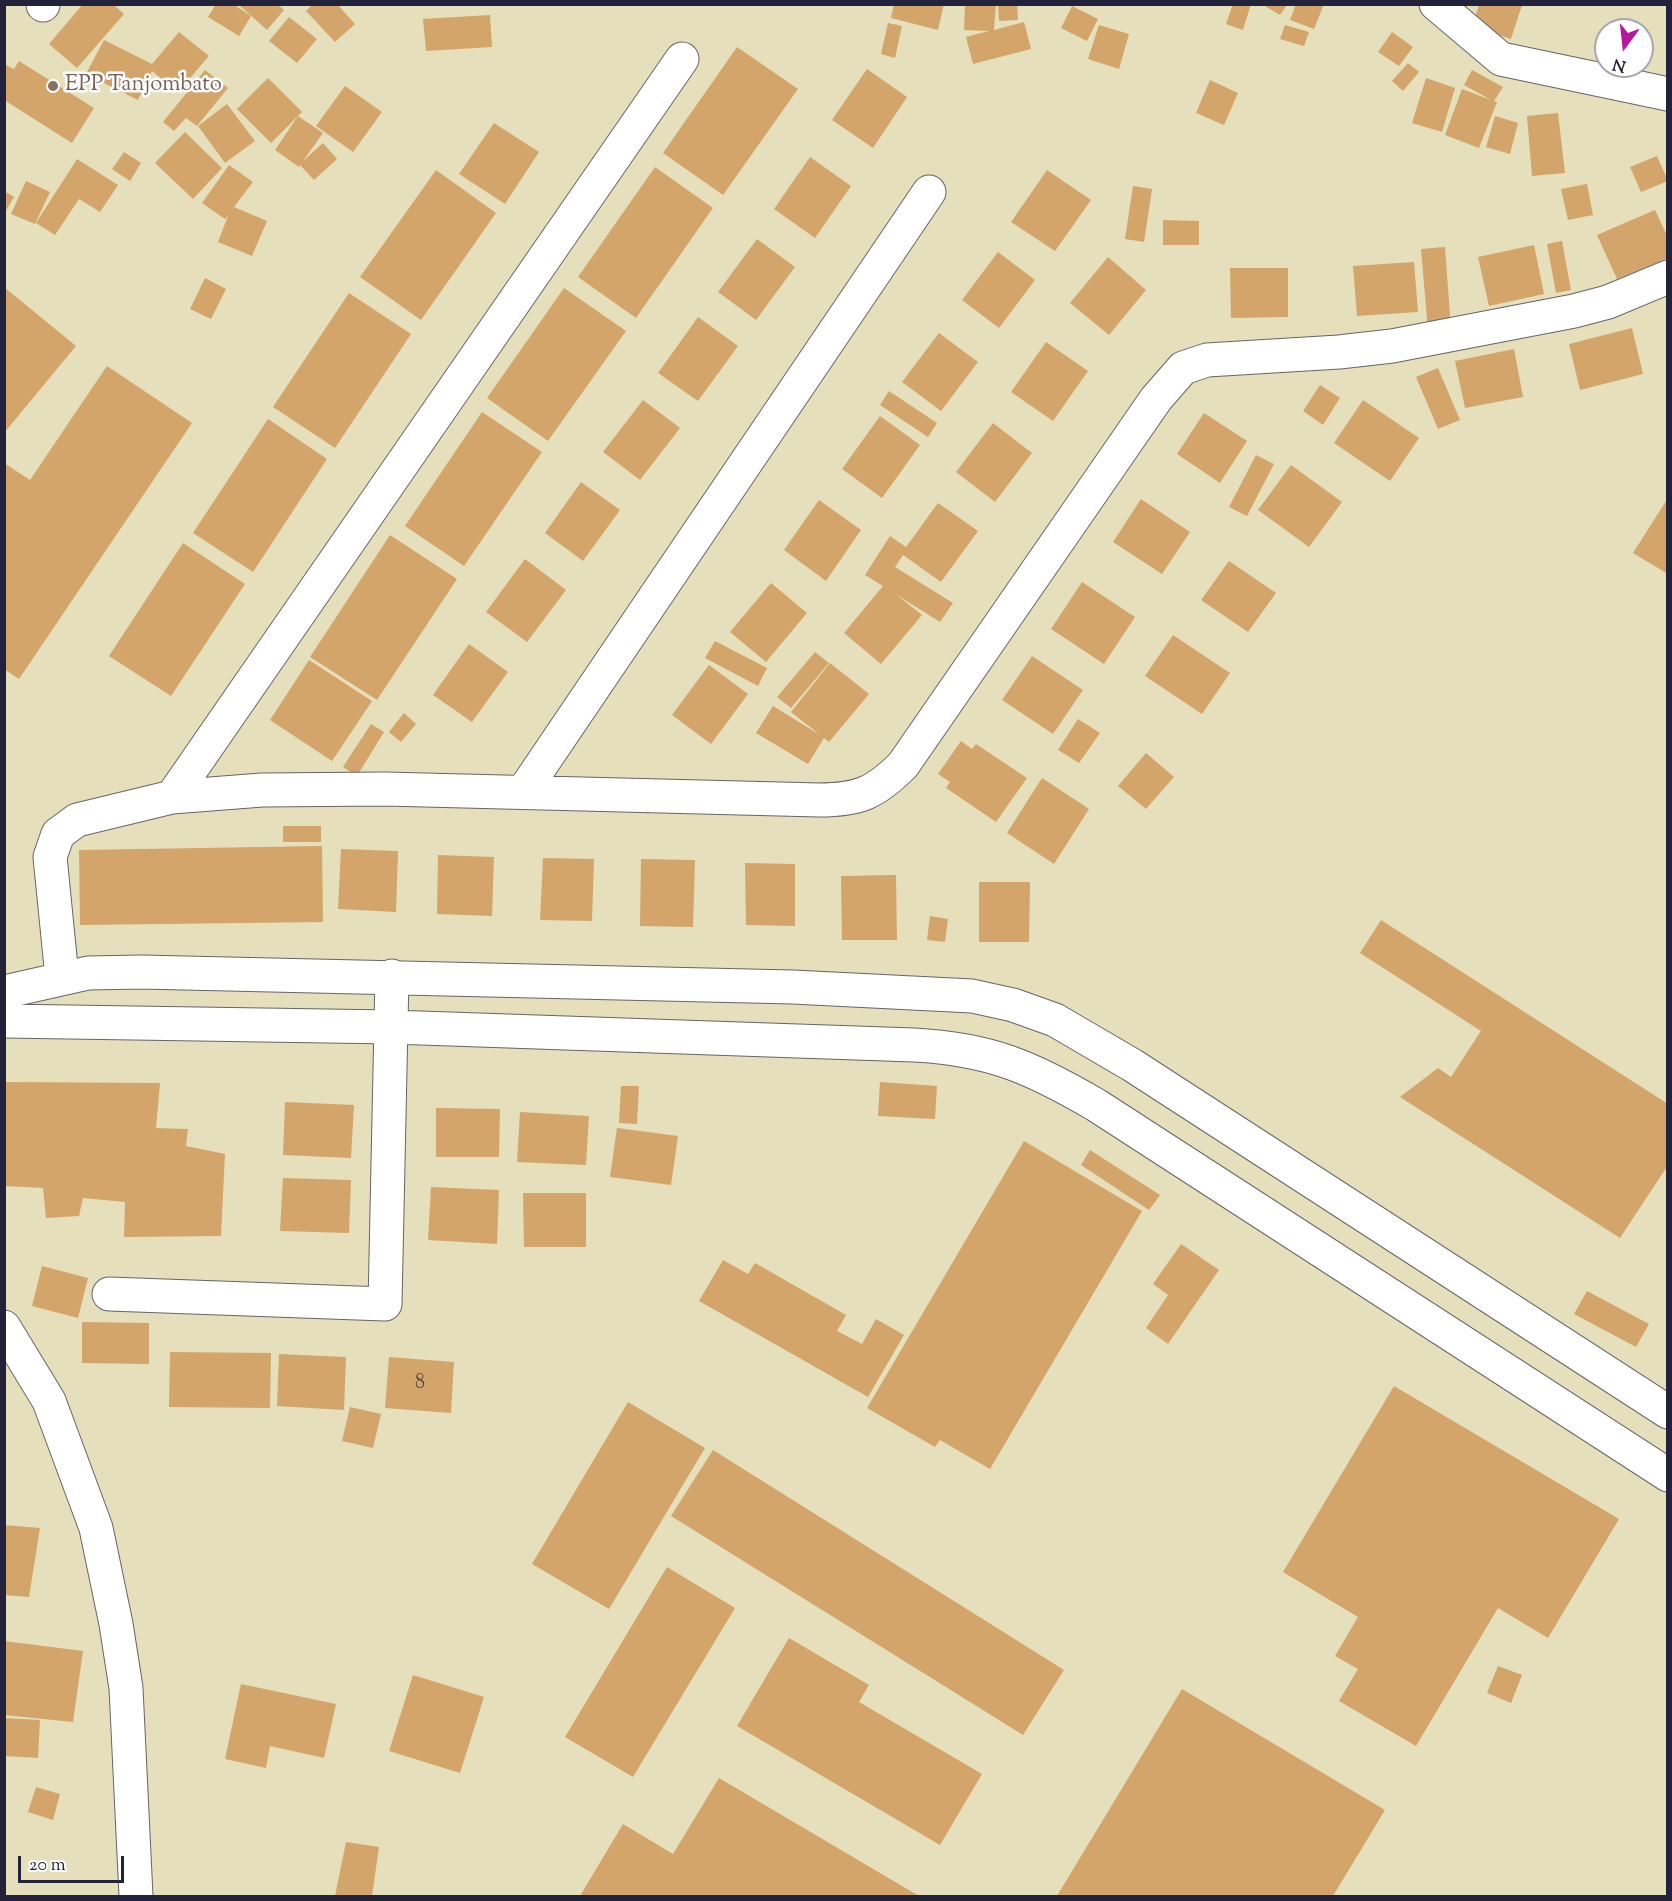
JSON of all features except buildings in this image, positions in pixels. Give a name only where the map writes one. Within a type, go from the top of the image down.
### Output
[{"type":"street","points":[[1436,4],[1501,60],[1668,93]]},
{"type":"street","points":[[172,797],[682,59]]},
{"type":"street","points":[[523,792],[929,192]]},
{"type":"street","points":[[62,977],[50,857],[58,834],[77,820],[172,797],[262,790],[385,789],[819,800],[846,800],[868,794],[888,780],[903,765],[1156,399],[1183,368],[1207,360],[1339,352],[1392,346],[1574,311],[1608,302],[1668,277]]},
{"type":"street","points":[[4,992],[62,977],[88,973],[141,972],[392,976],[972,996],[1035,1012],[1073,1030],[1132,1065],[1668,1412]]},
{"type":"street","points":[[110,1294],[385,1304],[392,976]]},
{"type":"street","points":[[4,1021],[392,1027],[925,1045],[957,1047],[994,1055],[1028,1068],[1096,1105],[1668,1475]]},
{"type":"street","points":[[4,1327],[49,1401],[96,1528],[117,1624],[126,1688],[136,1896]]},
{"type":"place","name":"EPP Tanjombato","points":[[53,86]]}]
